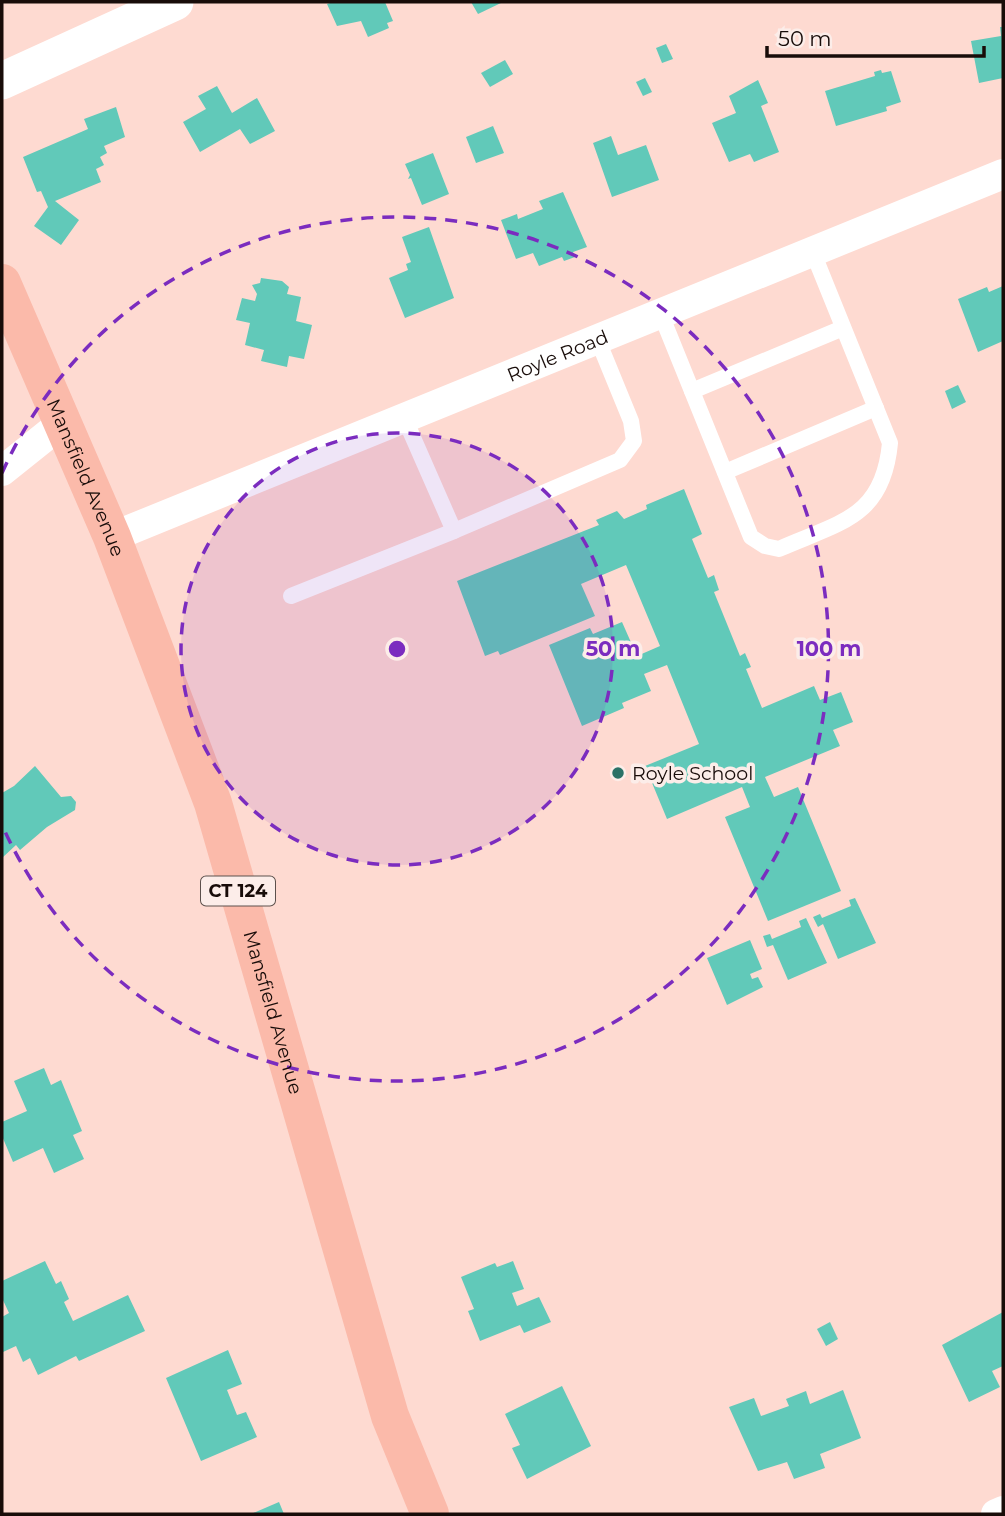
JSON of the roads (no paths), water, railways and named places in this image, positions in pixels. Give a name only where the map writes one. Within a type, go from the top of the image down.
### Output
[{"type":"main road","name":"Mansfield Avenue","points":[[2,284],[113,537],[213,803],[390,1416],[430,1514]]},
{"type":"street","points":[[2,81],[174,2]]},
{"type":"street","name":"Royle Road","points":[[113,537],[1003,174]]},
{"type":"street","points":[[2,471],[62,424]]},
{"type":"street","points":[[996,1514],[1003,1511]]},
{"type":"lane","points":[[660,312],[751,537],[765,546],[779,549],[859,514],[874,496],[887,471],[890,443],[812,250]]},
{"type":"lane","points":[[692,391],[843,328]]},
{"type":"lane","points":[[291,596],[454,531],[620,460],[634,441],[631,421],[597,338]]},
{"type":"lane","points":[[725,472],[876,408]]},
{"type":"lane","points":[[404,417],[454,531]]},
{"type":"place","name":"Royle School","points":[[618,773]]}]
